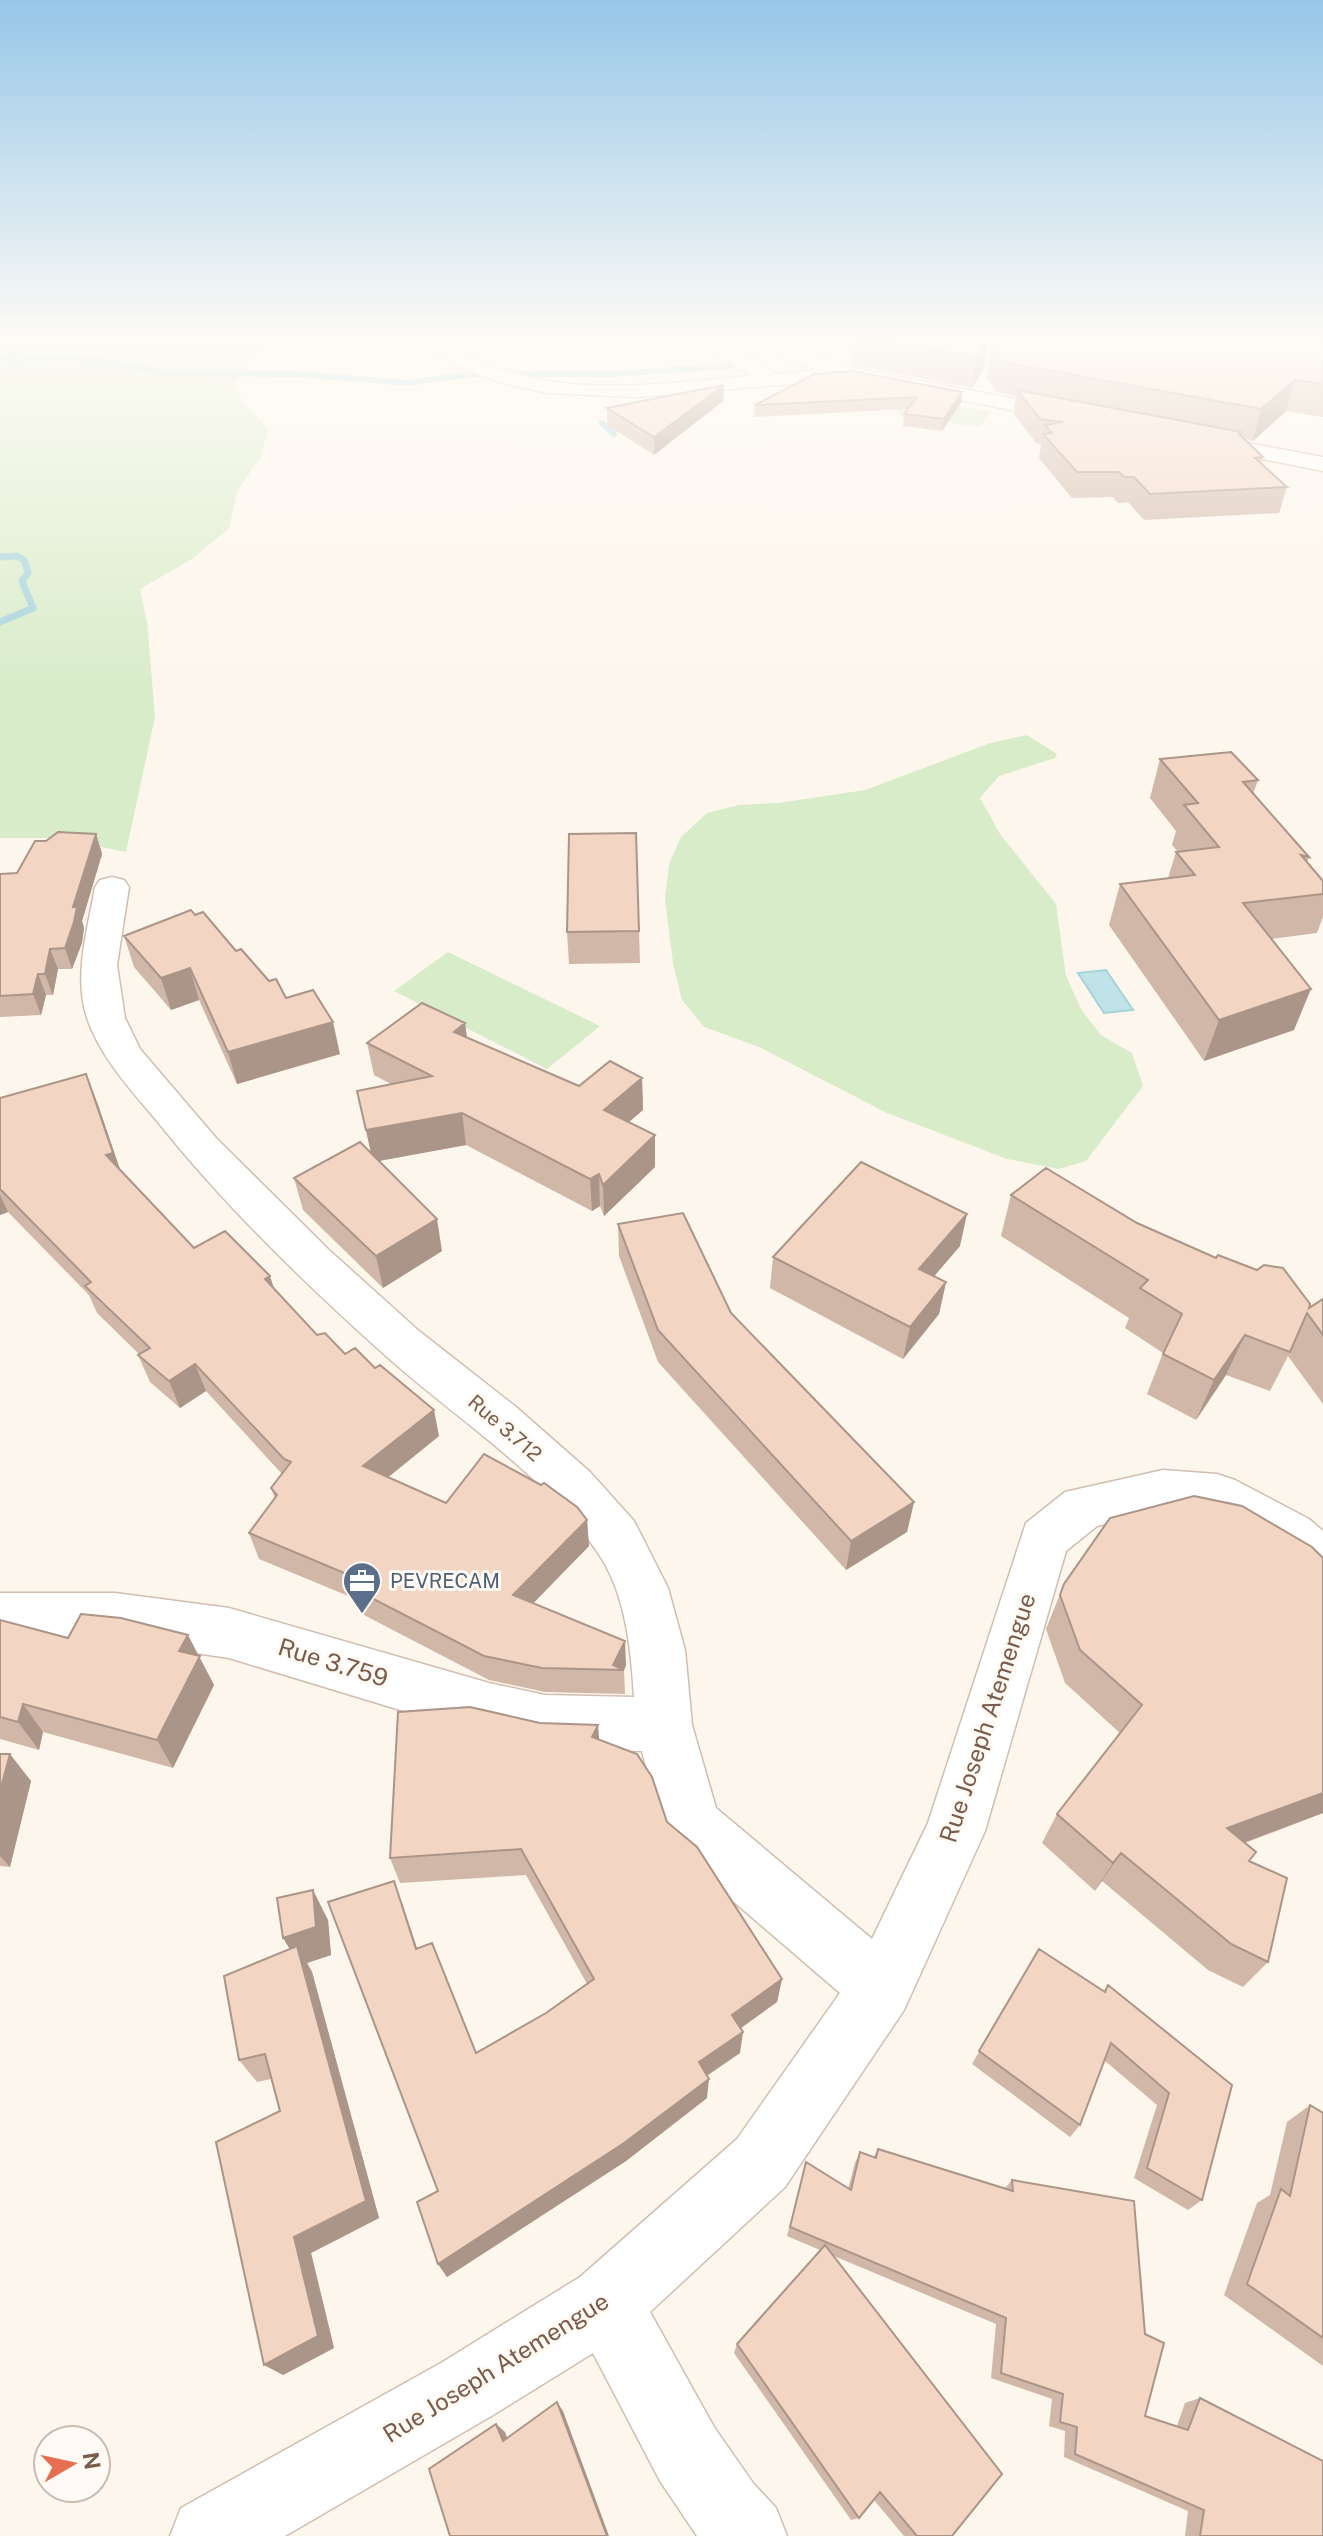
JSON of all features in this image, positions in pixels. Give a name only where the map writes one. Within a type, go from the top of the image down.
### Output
[{"type":"street","name":"Rue 3.712","points":[[112,887],[99,965],[106,1018],[124,1054],[202,1148],[314,1261],[403,1344],[499,1421],[572,1487],[616,1537],[642,1588],[658,1650],[664,1725],[691,1826],[882,1988]]},
{"type":"street","name":"Rue Joseph Atemengue","points":[[209,2536],[467,2389],[606,2303],[761,2163],[882,1988],[955,1831],[1044,1539],[1083,1507],[1163,1491],[1217,1495],[1291,1535],[1323,1562]]},
{"type":"street","name":"Rue 3.759","points":[[0,1617],[115,1617],[229,1633],[489,1710],[545,1722],[664,1725]]},
{"type":"street","points":[[606,2303],[692,2463],[720,2506],[748,2536]]},
{"type":"green space","points":[[0,455],[261,455],[237,491],[229,528],[192,559],[140,589],[147,622],[155,717],[126,852],[57,838],[0,838]]},
{"type":"green space","points":[[1027,735],[1057,754],[1055,758],[999,776],[980,798],[1000,834],[1056,904],[1066,976],[1082,1011],[1101,1035],[1132,1053],[1143,1086],[1086,1161],[1059,1169],[1007,1159],[887,1113],[759,1047],[704,1027],[682,1000],[673,963],[665,899],[669,864],[681,837],[707,813],[739,805],[779,803],[865,790],[990,743]]},
{"type":"green space","points":[[448,952],[600,1026],[547,1069],[394,991]]},
{"type":"water","points":[[1106,970],[1133,1010],[1104,1013],[1078,973]]},
{"type":"building","points":[[1062,455],[1261,455],[1255,458],[1287,487],[1150,494],[1134,477],[1124,477],[1119,472],[1077,472]]},
{"type":"building","points":[[1231,752],[1258,780],[1243,782],[1309,857],[1301,855],[1323,881],[1323,894],[1243,903],[1311,989],[1219,1020],[1120,884],[1195,875],[1176,852],[1219,847],[1184,805],[1198,803],[1160,759]]},
{"type":"building","points":[[58,832],[96,834],[73,907],[77,907],[65,948],[50,949],[45,974],[38,974],[33,994],[0,996],[0,874],[17,873],[35,841],[46,841]]},
{"type":"building","points":[[636,833],[639,931],[567,932],[569,834]]},
{"type":"building","points":[[191,910],[195,915],[203,912],[236,951],[241,949],[269,981],[276,979],[286,998],[313,990],[333,1022],[228,1052],[190,968],[161,978],[124,936]]},
{"type":"building","points":[[422,1003],[465,1023],[454,1032],[579,1086],[610,1061],[642,1078],[604,1110],[655,1135],[603,1185],[599,1174],[590,1179],[462,1113],[366,1130],[357,1091],[432,1076],[367,1043]]},
{"type":"building","points":[[86,1074],[113,1153],[106,1155],[194,1248],[225,1231],[270,1276],[265,1279],[317,1335],[325,1333],[345,1354],[355,1348],[375,1368],[380,1365],[434,1410],[363,1466],[446,1503],[484,1454],[541,1485],[544,1483],[577,1507],[587,1520],[513,1595],[625,1641],[613,1665],[624,1670],[542,1668],[484,1656],[356,1590],[360,1585],[352,1581],[354,1577],[249,1533],[277,1495],[271,1488],[291,1462],[284,1459],[195,1364],[169,1381],[138,1355],[150,1348],[85,1286],[91,1282],[0,1189],[0,1098]]},
{"type":"building","points":[[360,1142],[437,1219],[376,1256],[294,1178]]},
{"type":"building","points":[[861,1162],[967,1214],[919,1269],[946,1282],[910,1327],[773,1257]]},
{"type":"building","points":[[1046,1168],[1137,1223],[1216,1258],[1218,1255],[1257,1270],[1264,1265],[1283,1268],[1310,1304],[1309,1308],[1323,1299],[1323,1335],[1307,1313],[1290,1352],[1245,1335],[1214,1380],[1163,1354],[1182,1314],[1140,1288],[1148,1280],[1011,1195]]},
{"type":"building","points":[[683,1213],[731,1313],[914,1502],[851,1541],[658,1330],[618,1224]]},
{"type":"building","points":[[1194,1496],[1242,1506],[1312,1547],[1323,1558],[1323,1793],[1227,1828],[1256,1852],[1249,1861],[1287,1878],[1268,1962],[1231,1944],[1121,1853],[1113,1863],[1057,1814],[1142,1705],[1080,1650],[1060,1595],[1064,1584],[1110,1518]]},
{"type":"building","points":[[81,1614],[121,1618],[188,1635],[179,1651],[200,1656],[157,1740],[23,1704],[18,1722],[0,1717],[0,1620],[68,1638]]},
{"type":"building","points":[[470,1707],[540,1723],[598,1725],[592,1737],[637,1754],[652,1777],[667,1822],[697,1847],[782,1979],[732,2015],[743,2032],[699,2062],[709,2079],[624,2143],[438,2264],[417,2202],[438,2191],[328,1902],[394,1881],[416,1949],[432,1943],[476,2053],[546,2013],[594,1979],[521,1849],[390,1858],[398,1712]]},
{"type":"building","points":[[0,1754],[10,1754],[0,1791]]},
{"type":"building","points":[[313,1890],[316,1927],[283,1938],[277,1898]]},
{"type":"building","points":[[297,1946],[366,2201],[294,2237],[318,2336],[264,2365],[216,2142],[280,2111],[265,2054],[239,2060],[224,1976]]},
{"type":"building","points":[[1039,1949],[1105,1992],[1108,1985],[1232,2085],[1202,2200],[1147,2168],[1169,2093],[1111,2043],[1080,2125],[979,2051]]},
{"type":"building","points":[[1310,2105],[1323,2113],[1323,2338],[1247,2284],[1281,2189],[1290,2196]]},
{"type":"building","points":[[878,2149],[1013,2191],[1012,2180],[1134,2201],[1145,2334],[1164,2343],[1145,2416],[1188,2430],[1200,2398],[1323,2461],[1323,2536],[1200,2536],[1204,2510],[1075,2454],[1077,2427],[1060,2422],[1063,2394],[1001,2373],[1006,2318],[790,2227],[806,2162],[851,2190],[860,2152],[876,2158]]},
{"type":"building","points":[[825,2245],[1002,2474],[952,2536],[917,2536],[880,2492],[859,2518],[737,2344]]},
{"type":"building","points":[[557,2402],[607,2536],[450,2536],[429,2469],[496,2424],[503,2441]]},
{"type":"waterway","points":[[0,557],[17,556],[24,560],[28,573],[22,581],[33,608],[0,622]]},
{"type":"place","name":"PEVRECAM","points":[[362,1615]]}]
